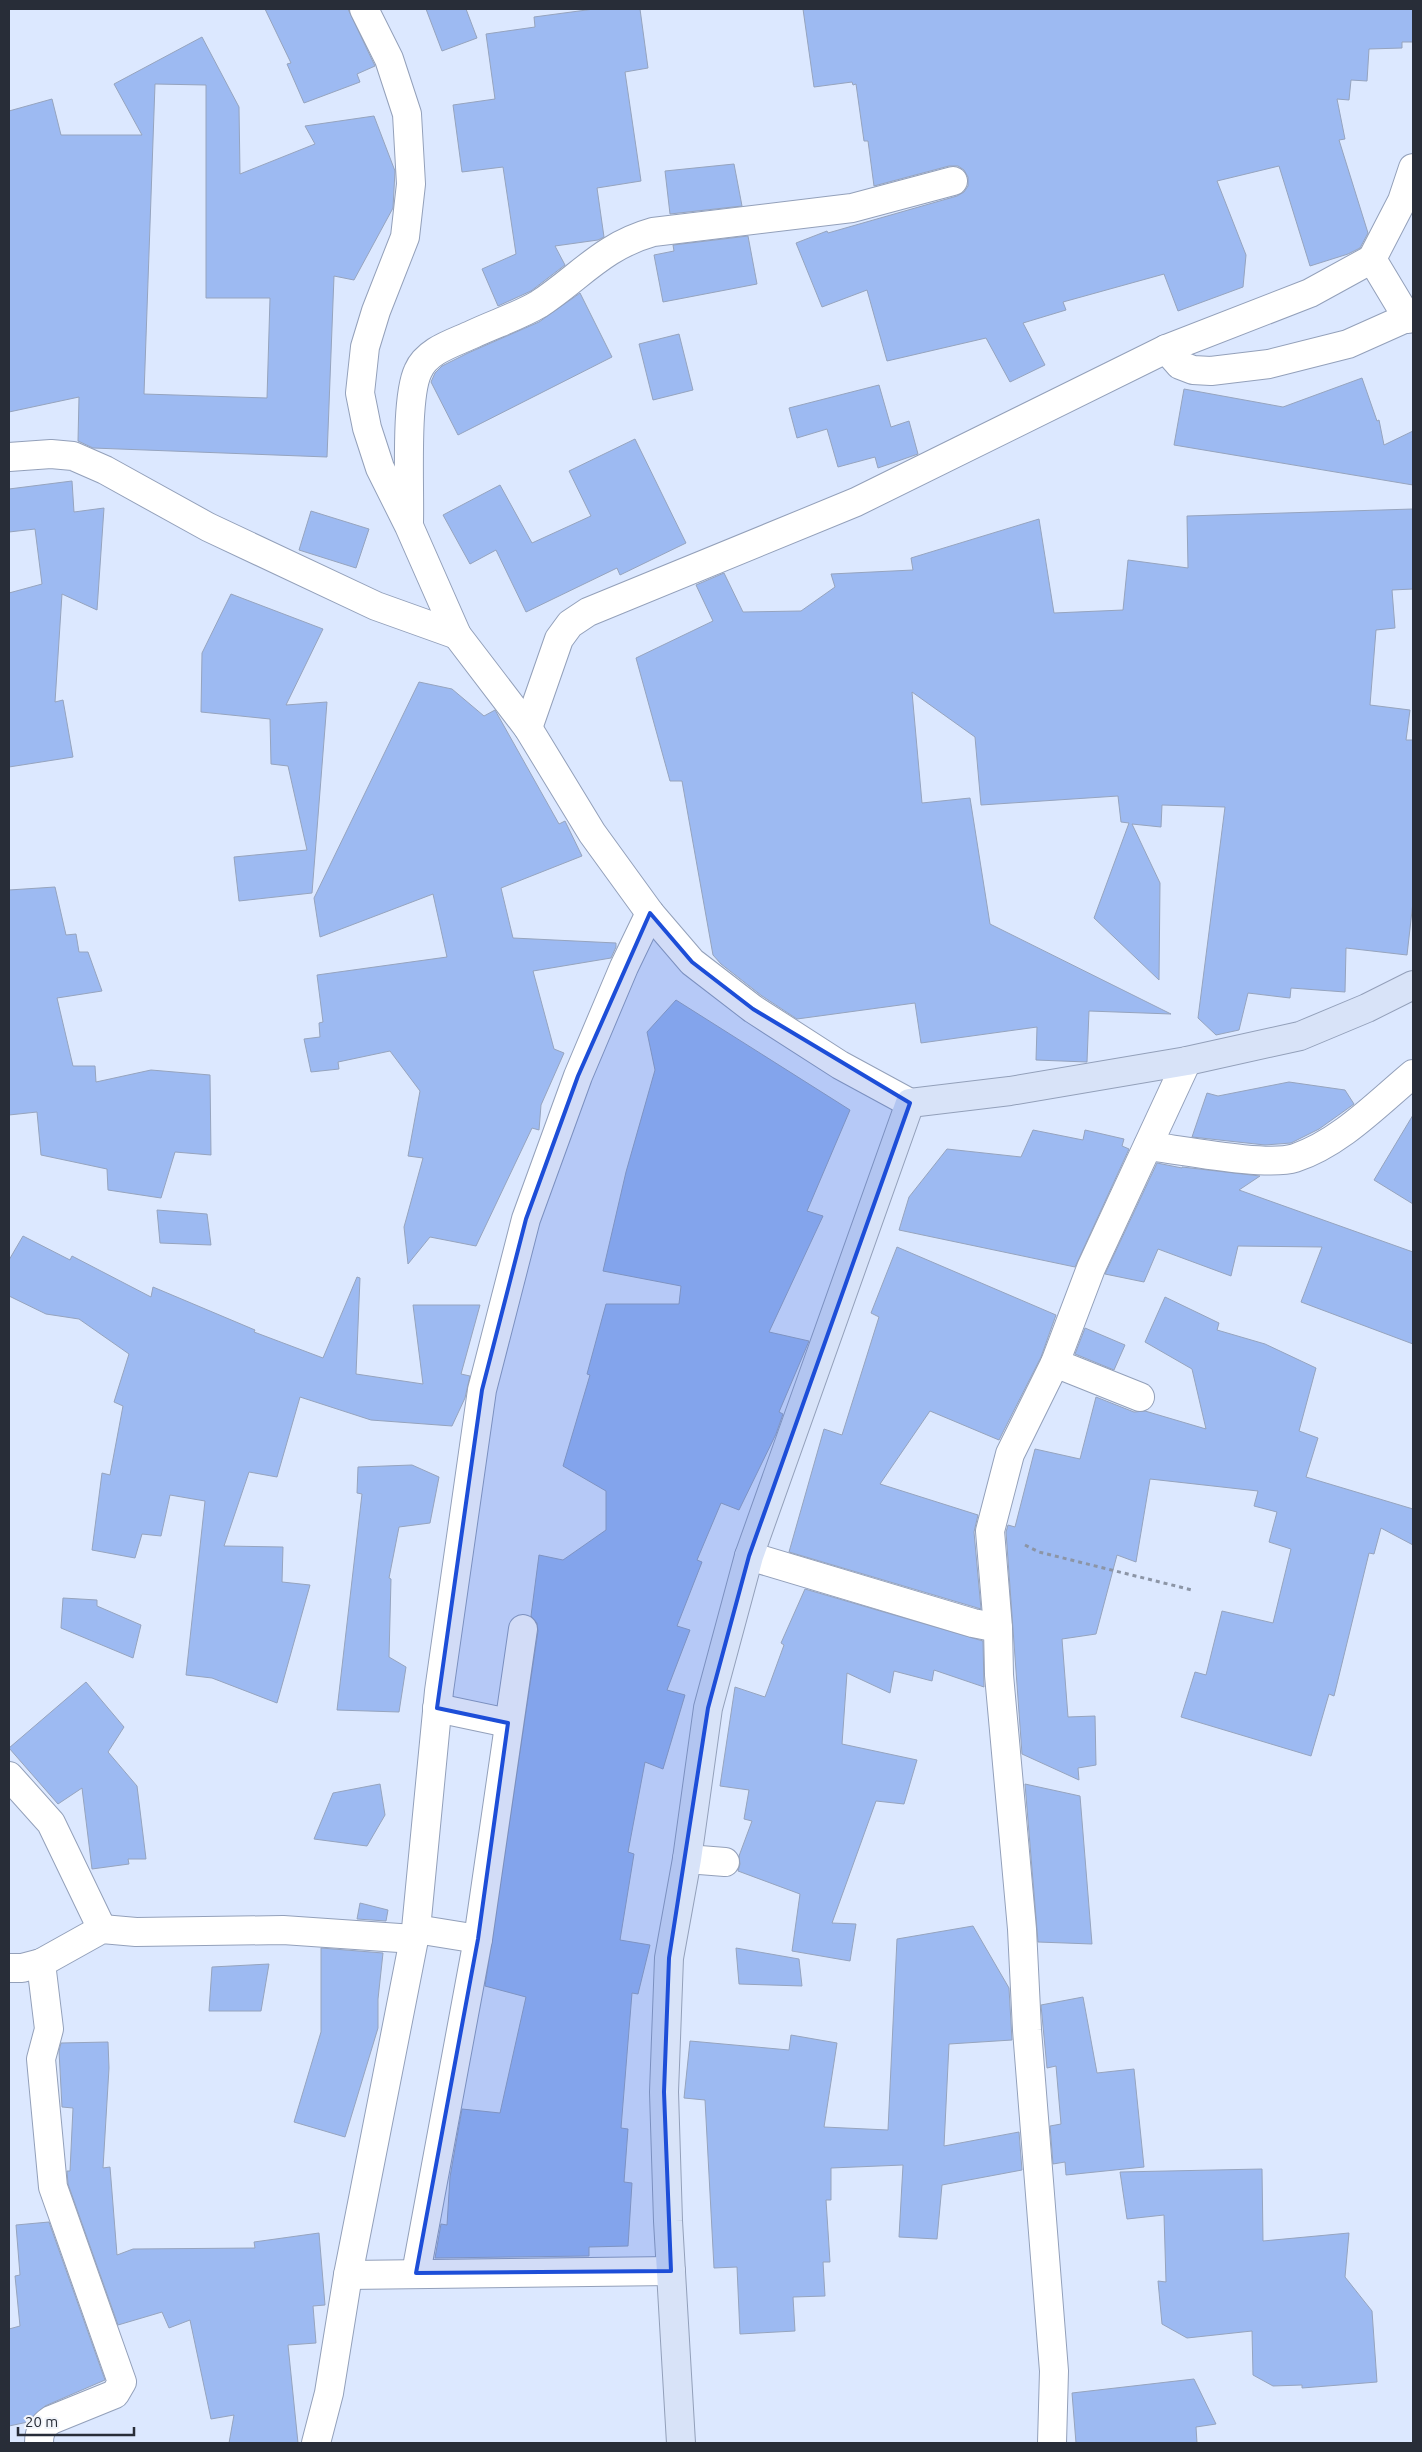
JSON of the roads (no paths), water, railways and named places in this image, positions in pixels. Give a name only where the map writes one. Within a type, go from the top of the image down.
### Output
[{"type":"main road","points":[[681,2443],[671,2271],[664,2092],[669,1958],[687,1859],[708,1708],[749,1556],[910,1103],[1010,1091],[1188,1060],[1300,1036],[1367,1008],[1413,985]]},
{"type":"street","points":[[364,9],[389,59],[407,114],[412,184],[405,238],[364,347],[360,392],[367,428],[380,468],[409,526],[457,635],[528,728],[592,833],[650,912],[692,962],[753,1010],[840,1065],[910,1103]]},
{"type":"street","points":[[528,728],[559,639],[570,624],[588,612],[856,502],[1166,349],[1310,293],[1375,264],[1402,201],[1413,168]]},
{"type":"street","points":[[409,526],[411,398],[417,371],[426,359],[441,348],[538,304],[613,247],[629,238],[653,232],[852,208],[953,180]]},
{"type":"street","points":[[1166,349],[1180,365],[1193,370],[1211,371],[1269,364],[1348,344],[1408,314],[1375,264]]},
{"type":"street","points":[[9,458],[51,454],[73,456],[105,470],[208,527],[376,606],[457,635]]},
{"type":"street","points":[[316,2443],[329,2393],[354,2275],[419,1933],[482,1390],[523,1228],[578,1076],[624,967],[650,912]]},
{"type":"street","points":[[1052,2443],[1053,2361],[1027,2030],[1022,1929],[999,1675],[987,1626],[990,1532],[1010,1454],[1055,1363],[1091,1268],[1188,1060]]},
{"type":"street","points":[[1148,1146],[1258,1160],[1294,1158],[1327,1143],[1413,1074]]},
{"type":"street","points":[[1055,1363],[1140,1397]]},
{"type":"street","points":[[749,1556],[987,1626]]},
{"type":"street","points":[[409,2273],[473,1939],[502,1722],[523,1629]]},
{"type":"street","points":[[444,1709],[502,1722]]},
{"type":"street","points":[[9,1776],[51,1823],[102,1929]]},
{"type":"street","points":[[687,1859],[725,1862]]},
{"type":"street","points":[[9,1968],[22,1968],[41,1963],[102,1929],[136,1932],[283,1930],[419,1933],[473,1939]]},
{"type":"street","points":[[39,2443],[39,2435],[44,2426],[51,2420],[115,2394],[122,2382],[57,2199],[52,2178],[41,2058],[49,2029],[41,1963]]},
{"type":"street","points":[[354,2275],[671,2271]]}]
